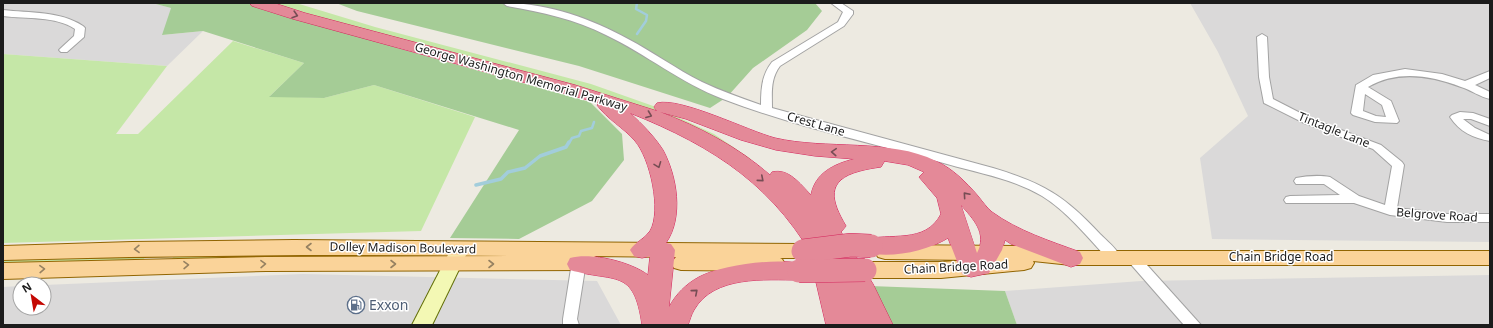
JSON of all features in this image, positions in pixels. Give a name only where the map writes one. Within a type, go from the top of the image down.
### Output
[{"type":"highway","name":"George Washington Memorial Parkway","points":[[258,3],[299,16],[619,104],[658,118],[698,137],[729,154],[758,175],[797,215],[801,256],[842,287],[860,325]]},
{"type":"highway","name":"George Washington Memorial Parkway","points":[[304,3],[331,12],[567,74],[625,92],[664,107],[702,124],[726,137],[761,161],[783,180],[813,211],[848,261],[870,302],[880,325]]},
{"type":"highway","points":[[567,89],[606,105],[634,127],[652,150],[661,172],[664,189],[663,225],[658,237],[656,254],[662,324]]},
{"type":"highway","points":[[664,107],[701,118],[739,134],[780,144],[819,150],[885,154],[915,160],[933,168],[948,178],[962,191],[990,226],[993,238],[993,245],[976,260],[953,213],[946,194],[938,183],[921,171],[903,165],[878,162],[858,164],[840,170],[830,178],[822,191],[824,205],[845,243],[870,302]]},
{"type":"highway","points":[[662,324],[680,311],[687,300],[696,291],[712,281],[801,256],[875,259],[902,245],[925,240],[938,233],[945,227],[953,213]]},
{"type":"highway","points":[[984,217],[1019,238],[1071,258]]},
{"type":"highway","points":[[801,256],[832,296],[839,325]]},
{"type":"highway","points":[[580,257],[626,274],[640,282],[647,290],[662,324]]},
{"type":"main road","name":"Dolley Madison Boulevard","points":[[3,253],[167,248],[294,247],[456,256],[580,257],[613,262],[656,254],[801,256]]},
{"type":"main road","points":[[154,266],[167,248]]},
{"type":"main road","name":"Dolley Madison Boulevard","points":[[3,271],[301,263],[456,256]]},
{"type":"main road","points":[[422,325],[456,256]]},
{"type":"main road","name":"Chain Bridge Road","points":[[875,259],[932,271],[976,260],[1071,258],[1490,258]]},
{"type":"street","name":"Crest Lane","points":[[507,3],[571,18],[602,30],[621,39],[709,90],[767,110],[1015,179],[1031,186],[1058,202],[1124,258],[1193,325]]},
{"type":"street","points":[[767,110],[767,80],[771,69],[776,64],[841,24],[848,14],[848,11],[835,3]]},
{"type":"street","points":[[3,13],[62,20],[76,24],[80,28],[79,38],[64,50]]},
{"type":"street","name":"Tintagle Lane","points":[[1262,37],[1264,76],[1268,100],[1308,121],[1377,147],[1398,165],[1390,211]]},
{"type":"street","points":[[1360,87],[1377,76],[1405,72],[1442,77],[1466,85],[1490,96]]},
{"type":"street","points":[[1466,85],[1490,74]]},
{"type":"street","points":[[1490,123],[1472,115],[1463,114],[1456,117],[1459,122],[1472,131],[1490,138]]},
{"type":"street","points":[[1300,181],[1326,180],[1355,199]]},
{"type":"street","name":"Belgrove Road","points":[[1290,200],[1355,199],[1390,211],[1447,218],[1490,218]]},
{"type":"street","points":[[571,325],[580,257]]},
{"type":"shaded area","points":[[3,3],[152,3],[171,8],[163,35],[203,31],[167,66],[3,54]]},
{"type":"shaded area","points":[[1190,3],[1490,3],[1490,242],[1212,239],[1200,158],[1248,116],[1218,52]]},
{"type":"shaded area","points":[[303,274],[597,281],[621,325],[3,325],[3,287],[12,286],[12,316],[52,316],[52,285]]},
{"type":"shaded area","points":[[1490,275],[1490,325],[1017,325],[1005,291],[1141,281]]},
{"type":"green space","points":[[152,3],[248,3],[401,49],[590,102],[622,134],[624,160],[592,201],[519,239],[450,238],[519,130],[374,85],[324,98],[269,97],[304,63],[203,31],[162,35],[171,8]]},
{"type":"green space","points":[[265,3],[296,3],[375,27],[591,84],[656,107],[714,134],[751,159],[747,162],[687,128]]},
{"type":"green space","points":[[336,3],[815,3],[822,11],[807,30],[753,68],[727,97],[710,108],[579,66],[357,11]]},
{"type":"green space","points":[[233,41],[304,63],[270,96],[324,98],[374,85],[475,117],[421,231],[3,243],[3,54],[167,66],[116,134],[138,134]]},
{"type":"green space","points":[[145,253],[143,261],[3,268],[3,258]]},
{"type":"green space","points":[[431,253],[435,258],[171,260],[174,256]]},
{"type":"green space","points":[[870,286],[1005,291],[1017,325],[891,325]]},
{"type":"waterway","points":[[637,3],[636,9],[647,15],[646,21],[637,34]]},
{"type":"waterway","points":[[569,143],[572,138],[579,136],[581,131],[592,128],[594,122]]},
{"type":"waterway","points":[[476,185],[501,179],[508,172],[525,168],[540,156],[566,147],[569,142]]},
{"type":"place","name":"Exxon","points":[[356,305]]}]
